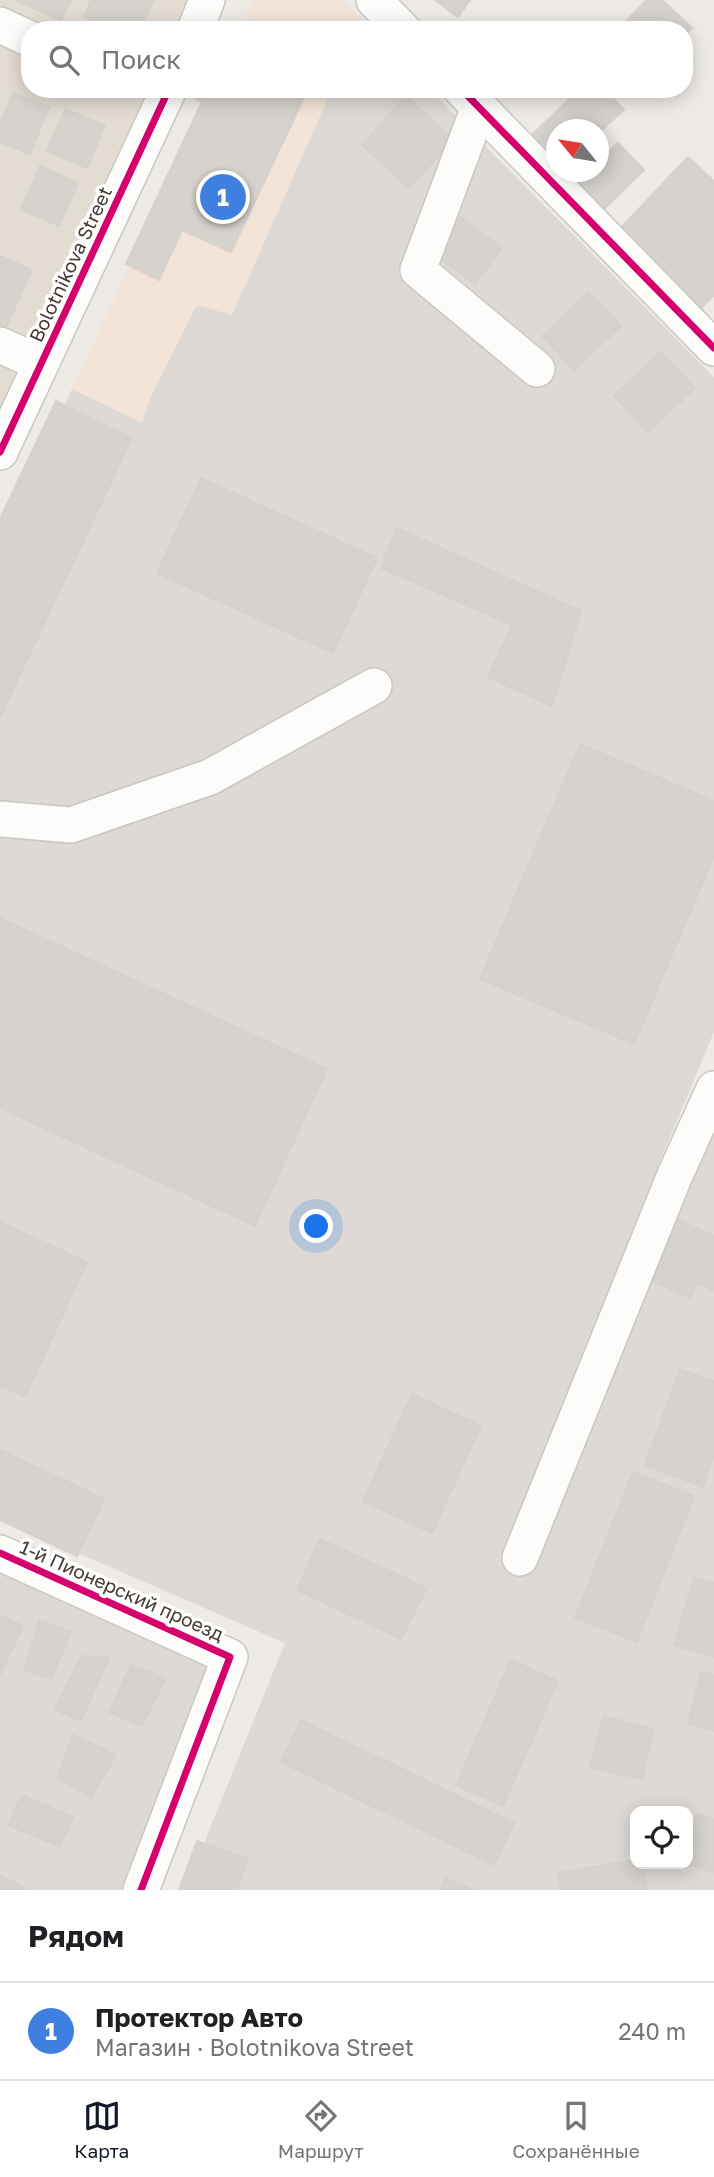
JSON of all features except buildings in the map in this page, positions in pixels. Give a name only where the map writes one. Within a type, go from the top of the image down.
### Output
[{"type":"street","points":[[199,21],[207,0]]},
{"type":"street","points":[[374,0],[394,21]]},
{"type":"street","points":[[0,25],[21,35]]},
{"type":"street","name":"Bolotnikova Street","points":[[0,452],[154,98]]},
{"type":"street","points":[[537,369],[418,270],[470,98],[714,348]]},
{"type":"street","points":[[0,345],[40,363]]},
{"type":"street","points":[[0,819],[71,825],[209,777],[374,686]]},
{"type":"street","points":[[520,1558],[676,1175],[714,1089]]},
{"type":"street","name":"1-й Пионерский проезд","points":[[0,1553],[230,1657],[141,1890]]},
{"type":"shaded area","points":[[0,0],[191,0],[181,21],[21,21],[21,98],[146,98],[0,411]]},
{"type":"shaded area","points":[[254,0],[342,0],[362,21],[244,21]]},
{"type":"shaded area","points":[[208,98],[328,98],[232,315],[197,306],[151,396],[142,423],[72,389]]},
{"type":"shaded area","points":[[328,98],[438,98],[714,377],[714,1032],[658,1166],[690,1183],[714,1129],[714,1890],[185,1890],[285,1643],[0,1519],[0,545],[72,389],[142,423],[151,396],[197,305],[232,315]]},
{"type":"shaded area","points":[[0,1568],[210,1661],[121,1890],[0,1890]]},
{"type":"cycle path","points":[[0,452],[165,98]]},
{"type":"cycle path","points":[[470,98],[714,348]]},
{"type":"cycle path","points":[[0,1553],[230,1657],[141,1890]]},
{"type":"place","name":"Протектор Авто","points":[[223,197]]}]
